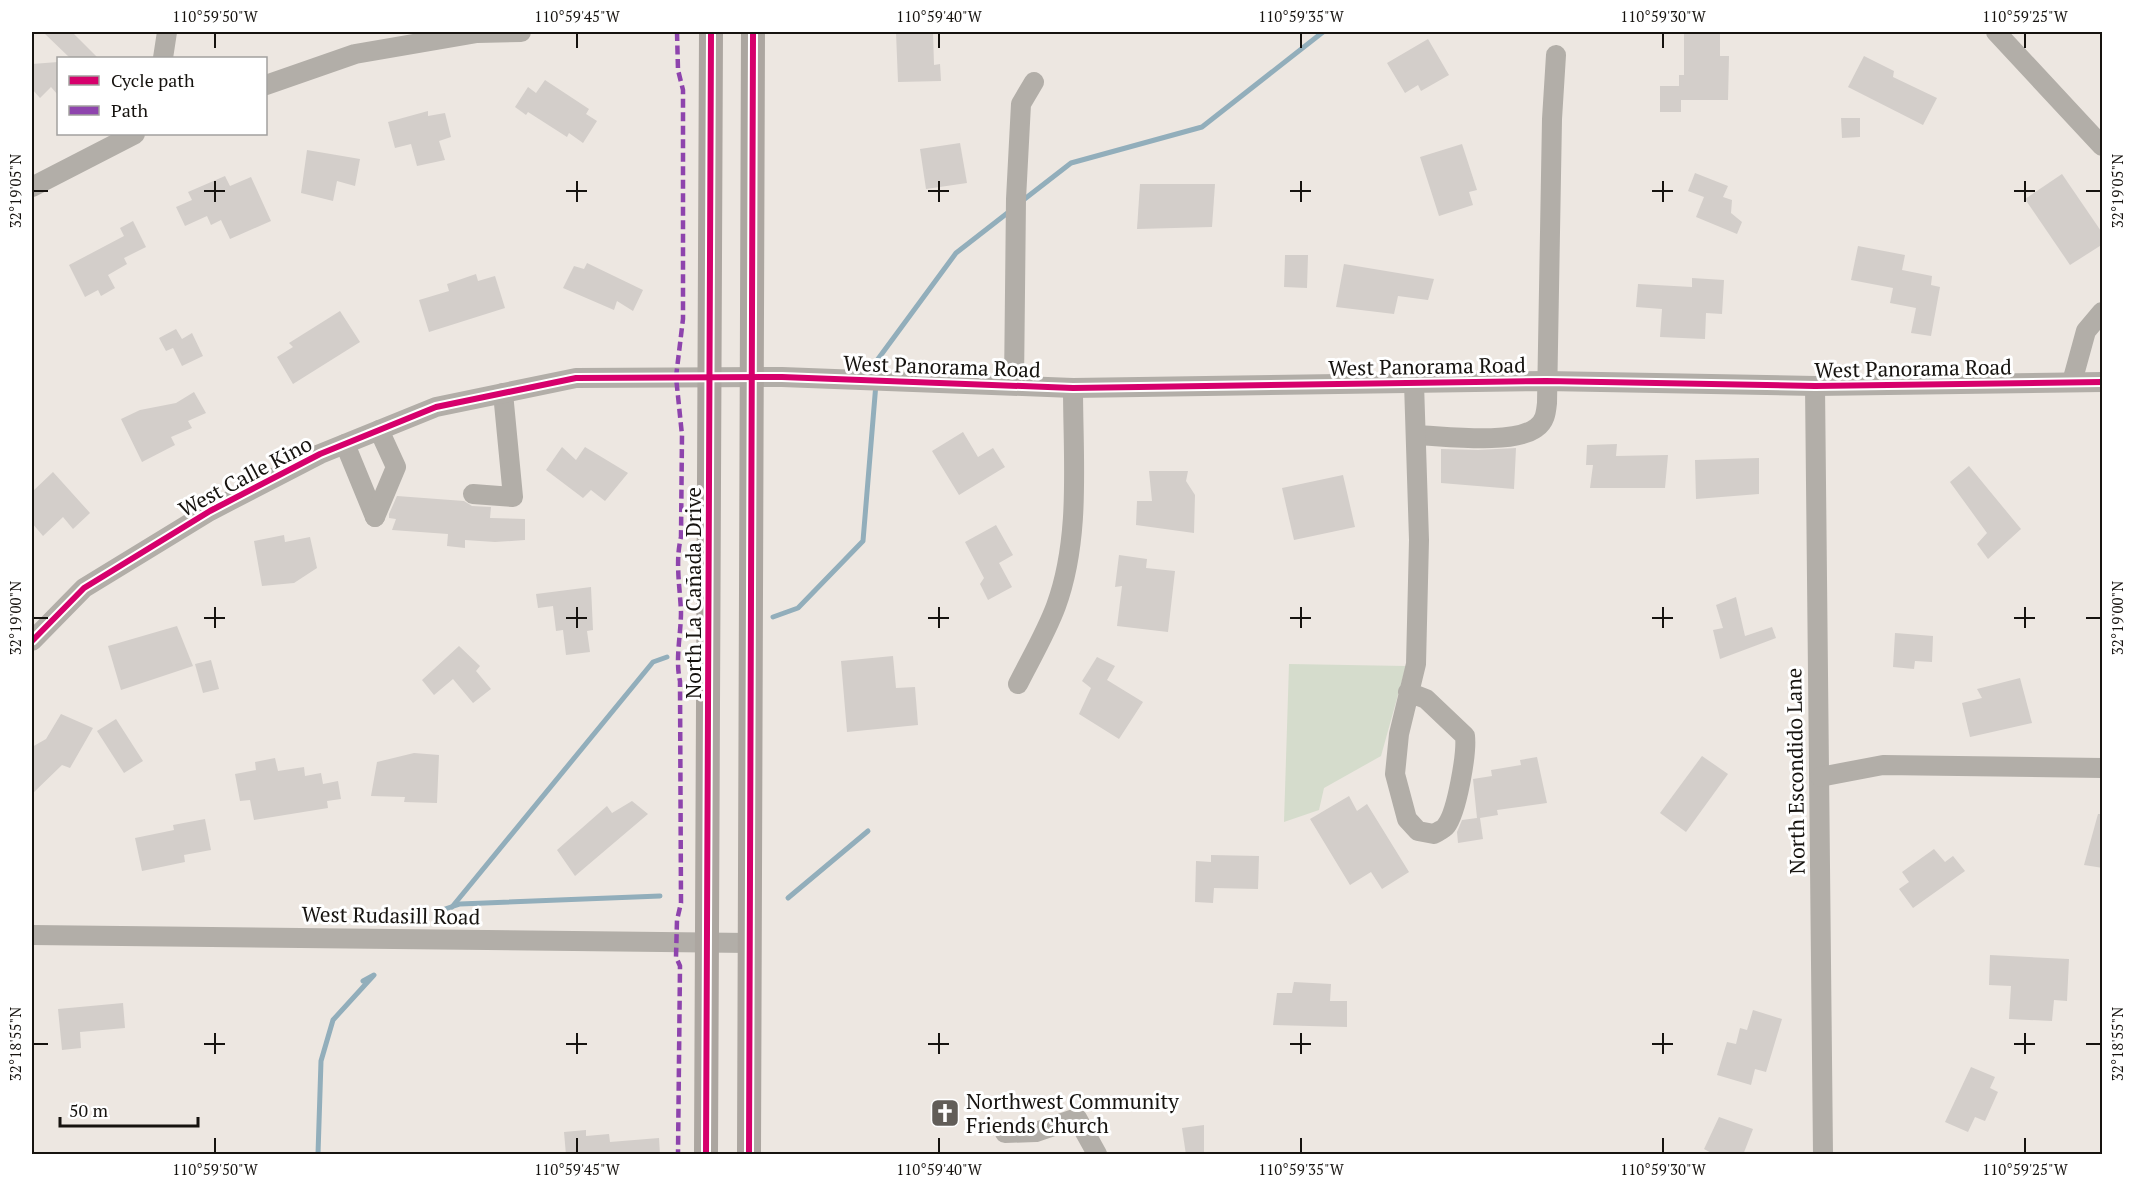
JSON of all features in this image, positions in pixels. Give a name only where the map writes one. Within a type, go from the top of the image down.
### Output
[{"type":"main road","name":"North La Cañada Drive","points":[[706,1155],[711,32]]},
{"type":"main road","points":[[749,1155],[753,32]]},
{"type":"street","points":[[163,57],[167,32]]},
{"type":"street","points":[[267,84],[355,54],[446,37],[521,32]]},
{"type":"street","points":[[1996,32],[2103,146]]},
{"type":"street","points":[[1416,435],[1505,437],[1522,435],[1536,428],[1544,420],[1547,403],[1556,55]]},
{"type":"street","points":[[1014,385],[1016,199],[1022,104],[1034,82]]},
{"type":"street","points":[[32,187],[133,135]]},
{"type":"street","points":[[2072,382],[2086,332],[2103,312]]},
{"type":"street","name":"West Calle Kino","points":[[32,641],[84,588],[210,511],[345,444],[436,407],[576,378],[752,377]]},
{"type":"street","name":"West Panorama Road","points":[[752,377],[1073,388],[1546,381],[1815,386],[2103,382]]},
{"type":"street","points":[[1408,692],[1426,699],[1465,736],[1465,755],[1454,806],[1446,826],[1434,834],[1418,831],[1407,819],[1398,791],[1396,757],[1408,692],[1416,664],[1419,540],[1414,383]]},
{"type":"street","name":"North Escondido Lane","points":[[1815,386],[1823,1155]]},
{"type":"street","points":[[1018,684],[1056,605],[1068,560],[1074,506],[1073,388]]},
{"type":"street","points":[[473,494],[513,497],[503,393]]},
{"type":"street","points":[[345,444],[375,516],[396,467],[380,430]]},
{"type":"street","points":[[1820,777],[1883,765],[2103,768]]},
{"type":"street","name":"West Rudasill Road","points":[[32,935],[749,943]]},
{"type":"street","points":[[1005,1133],[1036,1132],[1077,1118],[1097,1155]]},
{"type":"green space","points":[[1289,664],[1406,666],[1381,756],[1324,788],[1319,810],[1284,822]]},
{"type":"building","points":[[43,32],[72,32],[97,57],[69,57]]},
{"type":"building","points":[[896,32],[933,32],[934,65],[940,64],[941,81],[898,82]]},
{"type":"building","points":[[1684,32],[1720,32],[1720,56],[1729,56],[1728,100],[1681,100],[1681,112],[1660,112],[1660,86],[1679,86],[1679,75],[1684,75]]},
{"type":"building","points":[[1428,39],[1449,75],[1421,91],[1418,85],[1405,93],[1387,63]]},
{"type":"building","points":[[1864,56],[1894,71],[1893,77],[1937,98],[1923,125],[1848,87]]},
{"type":"building","points":[[57,62],[57,94],[51,87],[40,98],[32,89],[32,64]]},
{"type":"building","points":[[545,80],[589,109],[586,114],[597,121],[583,143],[569,133],[567,137],[528,112],[526,115],[515,107],[528,87],[536,93]]},
{"type":"building","points":[[428,111],[428,116],[445,113],[451,137],[439,141],[445,160],[417,166],[411,144],[395,148],[388,122]]},
{"type":"building","points":[[1841,118],[1860,118],[1860,137],[1842,138]]},
{"type":"building","points":[[960,143],[967,183],[926,189],[920,149]]},
{"type":"building","points":[[1462,144],[1477,190],[1469,192],[1473,205],[1439,216],[1420,157]]},
{"type":"building","points":[[307,150],[360,159],[355,186],[337,181],[333,201],[301,193]]},
{"type":"building","points":[[1695,173],[1728,186],[1723,197],[1732,200],[1731,213],[1742,222],[1737,234],[1696,217],[1704,197],[1688,191]]},
{"type":"building","points":[[2062,174],[2103,234],[2103,244],[2070,265],[2025,199]]},
{"type":"building","points":[[225,176],[230,186],[251,177],[271,221],[230,239],[221,220],[211,225],[207,216],[185,226],[176,207],[192,200],[188,192]]},
{"type":"building","points":[[1140,184],[1215,184],[1212,227],[1137,229]]},
{"type":"building","points":[[133,221],[146,247],[124,258],[127,264],[108,275],[115,288],[101,296],[98,290],[85,297],[69,265],[124,236],[120,228]]},
{"type":"building","points":[[1858,246],[1905,255],[1902,270],[1932,276],[1931,285],[1940,287],[1931,336],[1911,333],[1916,308],[1890,303],[1893,288],[1851,280]]},
{"type":"building","points":[[1285,255],[1308,255],[1307,288],[1284,287]]},
{"type":"building","points":[[587,263],[643,290],[633,311],[617,301],[614,310],[563,288],[574,266],[584,269]]},
{"type":"building","points":[[1344,264],[1434,279],[1428,300],[1398,296],[1394,314],[1336,307]]},
{"type":"building","points":[[476,274],[478,281],[495,276],[505,308],[429,332],[419,300],[449,291],[447,284]]},
{"type":"building","points":[[1692,278],[1724,280],[1722,314],[1706,313],[1705,339],[1660,337],[1662,309],[1636,307],[1638,284],[1692,287]]},
{"type":"building","points":[[340,311],[360,342],[293,384],[277,357],[293,347],[289,343]]},
{"type":"building","points":[[176,329],[182,339],[192,333],[203,356],[182,366],[173,348],[166,351],[159,338]]},
{"type":"building","points":[[194,392],[206,413],[188,421],[192,428],[171,437],[175,445],[142,462],[121,419],[140,410],[176,403]]},
{"type":"building","points":[[963,432],[978,457],[993,448],[1005,467],[959,495],[932,451]]},
{"type":"building","points":[[1617,444],[1616,456],[1668,455],[1665,488],[1590,488],[1593,465],[1586,465],[1587,445]]},
{"type":"building","points":[[562,447],[576,460],[585,447],[628,473],[605,501],[591,490],[583,498],[546,470]]},
{"type":"building","points":[[1516,448],[1514,489],[1441,483],[1441,449]]},
{"type":"building","points":[[1759,458],[1759,494],[1696,499],[1695,460]]},
{"type":"building","points":[[1969,466],[2021,529],[1988,559],[1977,544],[1987,533],[1950,482]]},
{"type":"building","points":[[1149,471],[1188,471],[1186,481],[1195,495],[1194,533],[1136,525],[1137,501],[1152,501]]},
{"type":"building","points":[[53,472],[90,513],[73,529],[63,517],[43,536],[32,523],[32,492]]},
{"type":"building","points":[[1343,475],[1355,527],[1294,540],[1282,488]]},
{"type":"building","points":[[397,496],[464,501],[472,506],[491,507],[490,518],[525,519],[525,540],[495,542],[465,540],[465,548],[447,546],[448,534],[392,530],[396,519],[389,518],[389,514]]},
{"type":"building","points":[[996,525],[1013,555],[999,563],[1012,587],[988,600],[980,584],[984,578],[965,542]]},
{"type":"building","points":[[284,535],[285,542],[310,537],[317,568],[294,583],[262,586],[254,541]]},
{"type":"building","points":[[1119,555],[1147,559],[1146,568],[1175,571],[1168,632],[1117,626],[1122,586],[1115,587]]},
{"type":"building","points":[[591,587],[593,630],[587,631],[590,652],[566,655],[563,630],[556,631],[553,606],[538,608],[536,594]]},
{"type":"building","points":[[1736,597],[1745,636],[1772,627],[1776,638],[1720,659],[1713,630],[1723,628],[1716,605]]},
{"type":"building","points":[[177,626],[193,666],[121,690],[108,646]]},
{"type":"building","points":[[1895,633],[1933,636],[1932,662],[1915,661],[1914,669],[1893,667]]},
{"type":"building","points":[[459,646],[480,666],[476,671],[491,689],[473,703],[453,679],[434,695],[422,680]]},
{"type":"building","points":[[893,656],[896,688],[915,687],[918,725],[847,732],[841,661]]},
{"type":"building","points":[[1097,657],[1115,666],[1107,680],[1143,702],[1119,739],[1079,714],[1091,688],[1082,681]]},
{"type":"building","points":[[211,660],[219,689],[203,693],[195,664]]},
{"type":"building","points":[[2020,678],[2032,723],[1970,737],[1962,703],[1982,698],[1977,689]]},
{"type":"building","points":[[61,714],[93,728],[70,768],[62,765],[32,794],[32,747],[46,739]]},
{"type":"building","points":[[116,719],[143,761],[124,773],[97,731]]},
{"type":"building","points":[[414,753],[439,755],[437,803],[404,802],[405,797],[371,796],[377,762]]},
{"type":"building","points":[[1702,756],[1728,774],[1686,832],[1660,813]]},
{"type":"building","points":[[1537,757],[1547,803],[1497,810],[1498,815],[1480,818],[1483,839],[1458,843],[1457,832],[1462,820],[1477,818],[1473,779],[1492,776],[1491,770],[1521,765],[1520,760]]},
{"type":"building","points":[[275,758],[278,771],[304,767],[305,776],[321,773],[323,784],[338,781],[341,799],[327,801],[328,808],[254,820],[250,800],[240,801],[235,774],[256,770],[255,762]]},
{"type":"building","points":[[1349,796],[1357,811],[1367,804],[1409,872],[1382,889],[1371,872],[1350,885],[1310,819]]},
{"type":"building","points":[[632,801],[648,814],[575,876],[557,850],[607,806],[612,813]]},
{"type":"building","points":[[2098,814],[2103,814],[2103,868],[2084,865]]},
{"type":"building","points":[[205,819],[211,850],[184,855],[185,862],[142,871],[135,838],[174,830],[173,825]]},
{"type":"building","points":[[1934,849],[1945,862],[1953,856],[1965,871],[1913,908],[1899,889],[1909,882],[1902,872]]},
{"type":"building","points":[[1211,855],[1259,856],[1258,889],[1214,888],[1213,903],[1195,902],[1196,861],[1211,862]]},
{"type":"building","points":[[1990,955],[2069,959],[2067,1001],[2054,1000],[2052,1021],[2009,1019],[2011,986],[1989,985]]},
{"type":"building","points":[[1294,982],[1331,984],[1330,1001],[1347,1001],[1347,1027],[1273,1025],[1277,993],[1292,993]]},
{"type":"building","points":[[123,1003],[125,1028],[80,1032],[81,1048],[62,1050],[58,1009]]},
{"type":"building","points":[[1753,1010],[1782,1019],[1766,1072],[1755,1069],[1751,1085],[1717,1075],[1727,1042],[1736,1044],[1740,1028],[1747,1030]]},
{"type":"building","points":[[1971,1067],[1995,1077],[1990,1088],[1998,1092],[1985,1121],[1975,1117],[1968,1132],[1945,1122]]},
{"type":"building","points":[[1719,1117],[1753,1129],[1743,1155],[1715,1155],[1704,1149]]},
{"type":"building","points":[[1204,1125],[1204,1155],[1186,1155],[1182,1128]]},
{"type":"building","points":[[586,1130],[586,1136],[609,1134],[610,1142],[659,1138],[660,1155],[566,1155],[564,1132]]},
{"type":"waterway","points":[[1022,201],[1071,163],[1202,127],[1323,32]]},
{"type":"waterway","points":[[773,617],[798,608],[863,541],[878,359],[956,253],[1010,211]]},
{"type":"waterway","points":[[452,907],[653,662],[667,657]]},
{"type":"waterway","points":[[788,898],[868,831]]},
{"type":"waterway","points":[[445,909],[460,904],[660,896]]},
{"type":"waterway","points":[[318,1154],[321,1061],[333,1020],[374,975],[363,981]]},
{"type":"marked path","points":[[677,32],[678,70],[683,90],[683,319],[676,377],[682,435],[681,537],[678,565],[681,612],[678,664],[681,903],[677,920],[676,957],[680,966],[678,1154]]},
{"type":"cycle path","points":[[706,1154],[711,32]]},
{"type":"cycle path","points":[[749,1154],[753,32]]},
{"type":"cycle path","points":[[32,641],[84,588],[210,511],[320,454],[436,407],[576,378],[782,377],[1073,388],[1546,381],[1815,386],[2102,382]]},
{"type":"place","name":"Northwest Community Friends Church","points":[[945,1113]]}]
